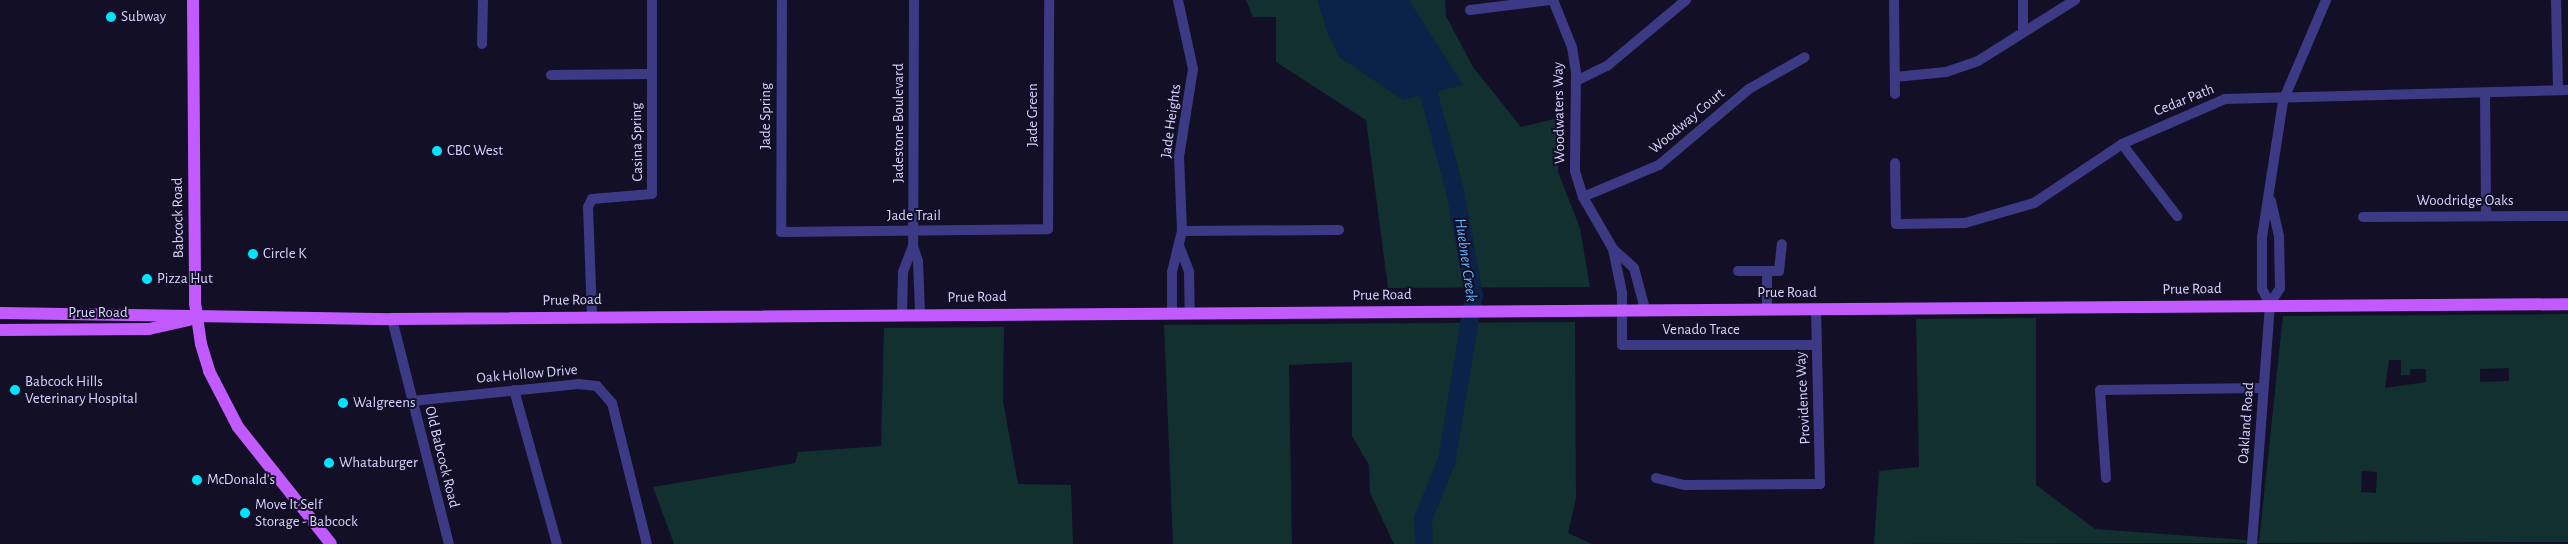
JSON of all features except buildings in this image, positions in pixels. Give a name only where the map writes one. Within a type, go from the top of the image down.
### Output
[{"type":"main road","name":"Babcock Road","points":[[193,0],[196,319],[209,371],[238,427],[331,544]]},
{"type":"main road","name":"Prue Road","points":[[0,313],[152,312],[196,319],[1172,311],[1767,310],[2270,304],[2568,304]]},
{"type":"main road","name":"Prue Road","points":[[0,330],[149,330],[196,319]]},
{"type":"street","points":[[482,44],[483,0]]},
{"type":"street","name":"Casina Spring","points":[[592,316],[588,207],[592,199],[652,194],[652,0]]},
{"type":"street","name":"Jade Spring","points":[[781,232],[782,0]]},
{"type":"street","name":"Jadestone Boulevard","points":[[914,0],[913,246],[919,280],[920,314]]},
{"type":"street","name":"Jade Green","points":[[1048,230],[1049,0]]},
{"type":"street","name":"Jade Heights","points":[[1172,311],[1172,279],[1180,248],[1182,231],[1179,157],[1193,68],[1178,0]]},
{"type":"street","points":[[1470,10],[1551,0]]},
{"type":"street","name":"Woodwaters Way","points":[[1551,0],[1572,47],[1576,81],[1573,148],[1583,197],[1613,249],[1636,274],[1645,309]]},
{"type":"street","points":[[1576,81],[1607,66],[1686,0]]},
{"type":"street","points":[[1894,0],[1895,94]]},
{"type":"street","points":[[2023,0],[2023,31]]},
{"type":"street","points":[[1895,77],[1962,67],[2075,0]]},
{"type":"street","points":[[2271,201],[2279,236],[2280,288],[2270,304],[2262,289],[2262,237],[2271,201],[2284,95],[2326,0]]},
{"type":"street","points":[[2556,0],[2563,90]]},
{"type":"street","name":"Woodway Court","points":[[1583,197],[1659,165],[1749,89],[1805,57]]},
{"type":"street","points":[[551,75],[651,74]]},
{"type":"street","name":"Cedar Path","points":[[1895,163],[1896,224],[1965,223],[2012,212],[2056,192],[2122,144],[2207,104],[2243,96],[2485,94],[2563,90]]},
{"type":"street","points":[[2485,94],[2486,216]]},
{"type":"street","points":[[2122,144],[2177,216]]},
{"type":"street","name":"Woodridge Oaks","points":[[2363,217],[2568,216]]},
{"type":"street","name":"Jade Trail","points":[[781,232],[1048,230]]},
{"type":"street","points":[[1182,231],[1339,230]]},
{"type":"street","points":[[1738,271],[1768,271],[1782,268],[1782,244]]},
{"type":"street","name":"Jadestone Boulevard","points":[[902,314],[902,280],[913,246]]},
{"type":"street","name":"Jade Heights","points":[[1180,248],[1189,279],[1190,311]]},
{"type":"street","name":"Woodwaters Way","points":[[1613,249],[1622,309]]},
{"type":"street","points":[[1767,310],[1768,271]]},
{"type":"street","points":[[1619,279],[1636,274]]},
{"type":"street","points":[[1172,279],[1189,279]]},
{"type":"street","points":[[902,280],[919,280]]},
{"type":"street","name":"Oakland Road","points":[[2252,544],[2270,304]]},
{"type":"street","name":"Venado Trace","points":[[1622,309],[1622,345],[1816,344]]},
{"type":"street","name":"Providence Way","points":[[1656,478],[1685,485],[1820,484],[1816,309]]},
{"type":"street","name":"Old Babcock Road","points":[[392,318],[449,544]]},
{"type":"street","name":"Oak Hollow Drive","points":[[412,401],[578,384],[604,391],[612,403],[647,544]]},
{"type":"street","points":[[2106,478],[2100,390],[2264,388]]},
{"type":"street","points":[[514,390],[557,544]]},
{"type":"green space","points":[[1246,0],[1318,0],[1328,34],[1340,57],[1404,100],[1426,30],[1409,0],[1445,0],[1446,16],[1473,67],[1521,127],[1558,118],[1558,172],[1580,228],[1590,287],[1388,288],[1366,120],[1276,62],[1276,17],[1253,17]]},
{"type":"green space","points":[[2568,314],[2568,542],[1874,544],[1879,471],[1919,467],[1916,319],[2036,318],[2036,485],[2095,529],[2259,541],[2283,316]],"holes":[[[2389,360],[2401,360],[2401,375],[2410,375],[2410,369],[2426,369],[2426,382],[2385,388]],[[2509,368],[2509,381],[2480,382],[2480,369]],[[2362,471],[2377,472],[2376,493],[2361,492]]]},
{"type":"green space","points":[[1575,322],[1576,498],[1568,533],[1592,544],[1394,544],[1370,493],[1369,465],[1352,436],[1352,362],[1289,365],[1292,544],[1173,544],[1164,325]]},
{"type":"green space","points":[[1004,327],[1003,401],[1018,484],[1071,485],[1073,544],[674,544],[653,487],[795,463],[798,452],[881,446],[884,328]]},
{"type":"water","points":[[1318,0],[1409,0],[1463,85],[1403,100],[1340,57],[1328,34]]},
{"type":"waterway","name":"Huebner Creek","points":[[1414,76],[1429,94],[1456,195],[1474,295],[1447,460],[1423,519],[1424,544]]},
{"type":"place","name":"Subway","points":[[111,17]]},
{"type":"place","name":"CBC West","points":[[437,151]]},
{"type":"place","name":"Circle K","points":[[253,254]]},
{"type":"place","name":"Pizza Hut","points":[[147,279]]},
{"type":"place","name":"Babcock Hills Veterinary Hospital","points":[[15,390]]},
{"type":"place","name":"Walgreens","points":[[343,403]]},
{"type":"place","name":"Whataburger","points":[[329,463]]},
{"type":"place","name":"McDonald's","points":[[197,480]]},
{"type":"place","name":"Move It Self Storage - Babcock","points":[[245,513]]}]
